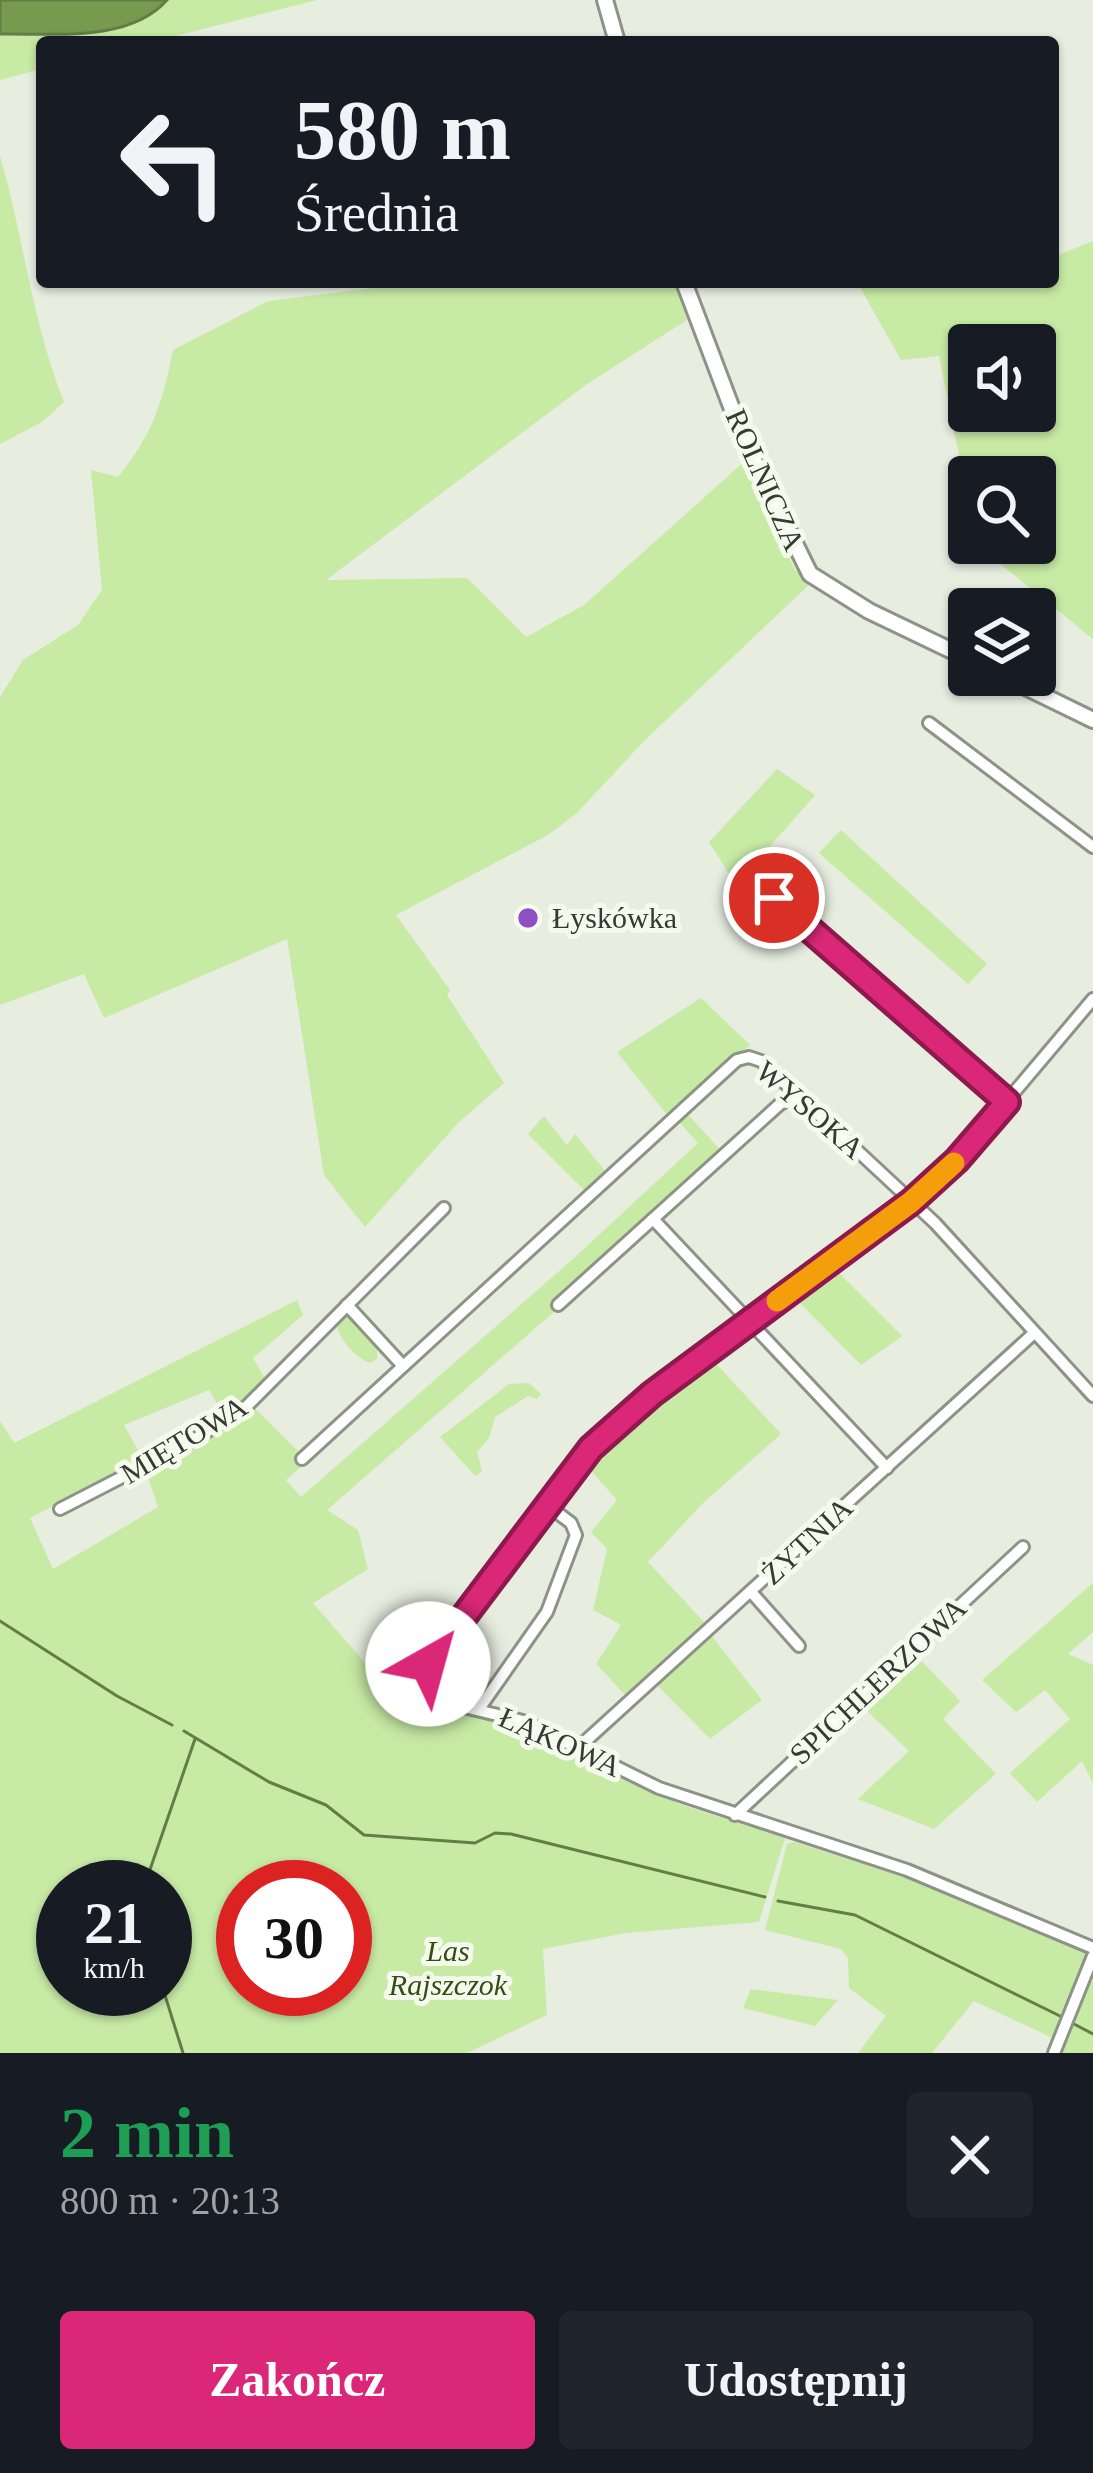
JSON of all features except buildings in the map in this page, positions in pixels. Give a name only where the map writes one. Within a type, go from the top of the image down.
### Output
[{"type":"street","points":[[605,0],[614,36]]},
{"type":"street","name":"ROLNICZA","points":[[686,288],[743,438],[810,574],[869,611],[948,649]]},
{"type":"street","points":[[1044,696],[1093,720]]},
{"type":"street","points":[[929,723],[1093,847]]},
{"type":"street","points":[[774,898],[1007,1102]]},
{"type":"street","name":"ŁĄKOWA","points":[[1093,999],[957,1160],[911,1202],[748,1322],[591,1448],[405,1693],[523,1720],[659,1788],[907,1870],[1093,1952]]},
{"type":"street","name":"WYSOKA","points":[[302,1459],[737,1060],[749,1057],[761,1060],[935,1223],[1093,1396]]},
{"type":"street","points":[[558,1305],[797,1094]]},
{"type":"street","name":"MIĘTOWA","points":[[60,1509],[192,1441],[247,1406],[444,1208]]},
{"type":"street","points":[[653,1219],[887,1468]]},
{"type":"street","points":[[347,1305],[403,1366]]},
{"type":"street","name":"ŻYTNIA","points":[[579,1747],[1034,1334]]},
{"type":"street","points":[[479,1708],[547,1612],[576,1535],[571,1523],[547,1505]]},
{"type":"street","name":"SPICHLERZOWA","points":[[735,1815],[1023,1547]]},
{"type":"street","points":[[752,1593],[799,1646]]},
{"type":"street","points":[[1054,2053],[1093,1952]]},
{"type":"green space","points":[[167,0],[317,0],[176,36],[36,36],[36,71],[0,80],[0,34],[89,33],[151,14]]},
{"type":"green space","points":[[0,156],[44,342],[64,402],[42,422],[0,444]]},
{"type":"green space","points":[[1093,241],[1093,639],[1056,609],[1056,588],[1030,588],[1000,564],[1056,564],[1056,456],[959,456],[954,432],[1056,432],[1056,324],[948,324],[948,400],[939,356],[901,360],[860,288],[1059,288],[1059,255]]},
{"type":"green space","points":[[373,288],[677,288],[687,320],[587,384],[326,580],[467,578],[526,637],[584,605],[745,461],[795,570],[812,582],[644,741],[577,813],[548,835],[396,915],[450,990],[447,995],[504,1083],[458,1123],[365,1227],[324,1175],[287,939],[104,1018],[84,974],[0,1005],[0,697],[23,660],[78,625],[102,590],[91,470],[118,477],[140,447],[155,418],[173,350],[268,301]]},
{"type":"green space","points":[[777,769],[815,795],[736,885],[709,842]]},
{"type":"green space","points":[[841,830],[987,964],[968,984],[819,853]]},
{"type":"green space","points":[[701,998],[750,1045],[668,1116],[617,1052]]},
{"type":"green space","name":"Las Rajszczok","points":[[686,1112],[721,1151],[551,1305],[555,1311],[327,1510],[358,1530],[368,1569],[313,1603],[385,1686],[533,1731],[679,1804],[785,1838],[759,1922],[626,1933],[543,1949],[547,2015],[467,2053],[0,2053],[0,1421],[14,1443],[297,1300],[303,1315],[253,1358],[267,1382],[240,1406],[223,1414],[209,1390],[124,1425],[143,1459],[253,1406],[302,1455],[295,1460],[302,1466],[286,1480],[301,1497],[698,1143],[677,1120]],"holes":[[[142,1459],[158,1507],[53,1569],[30,1518]]]},
{"type":"green space","points":[[544,1116],[567,1145],[575,1134],[606,1172],[585,1191],[528,1134]]},
{"type":"green space","points":[[832,1266],[902,1336],[861,1365],[793,1296]]},
{"type":"green space","points":[[347,1316],[377,1342],[377,1359],[365,1361],[346,1343],[337,1326]]},
{"type":"green space","points":[[710,1357],[781,1434],[702,1504],[648,1562],[705,1623],[630,1700],[596,1664],[621,1625],[593,1610],[607,1549],[591,1532],[617,1500],[585,1464],[653,1401]]},
{"type":"green space","points":[[529,1383],[541,1394],[537,1399],[528,1396],[495,1417],[489,1438],[477,1452],[482,1471],[475,1476],[440,1437],[509,1384]]},
{"type":"green space","points":[[1093,1583],[1093,1632],[1068,1654],[1093,1665],[1093,1783],[1082,1761],[1037,1802],[1010,1773],[1070,1719],[1045,1690],[1016,1712],[982,1680]]},
{"type":"green space","points":[[711,1635],[762,1700],[710,1739],[656,1684]]},
{"type":"green space","points":[[914,1653],[960,1701],[943,1719],[996,1774],[934,1829],[858,1799],[909,1751],[858,1702]]},
{"type":"green space","points":[[794,1842],[898,1875],[1091,1954],[1057,2040],[974,2001],[932,2053],[858,2053],[886,2016],[849,1988],[848,1958],[841,1949],[765,1930],[787,1844]]},
{"type":"green space","points":[[1093,1971],[1093,2053],[1059,2053]]},
{"type":"green space","points":[[751,1989],[838,2000],[815,2026],[743,2008]]},
{"type":"shaded area","points":[[0,0],[167,0],[151,14],[111,29],[0,34]]},
{"type":"waterway","points":[[0,1621],[117,1696],[172,1725]]},
{"type":"waterway","points":[[184,1731],[269,1782],[326,1805],[364,1835],[475,1843],[495,1833],[511,1834],[765,1897]]},
{"type":"waterway","points":[[153,1860],[195,1739]]},
{"type":"waterway","points":[[778,1901],[855,1915],[1060,2016]]},
{"type":"waterway","points":[[171,2016],[183,2053]]},
{"type":"waterway","points":[[1074,2024],[1093,2034]]},
{"type":"slow traffic","points":[[777,1301],[911,1202],[954,1163]]},
{"type":"place","name":"Łyskówka","points":[[528,918]]},
{"type":"route","points":[[428,1664],[591,1448],[652,1394],[911,1202],[957,1160],[1007,1102],[774,898]]}]
